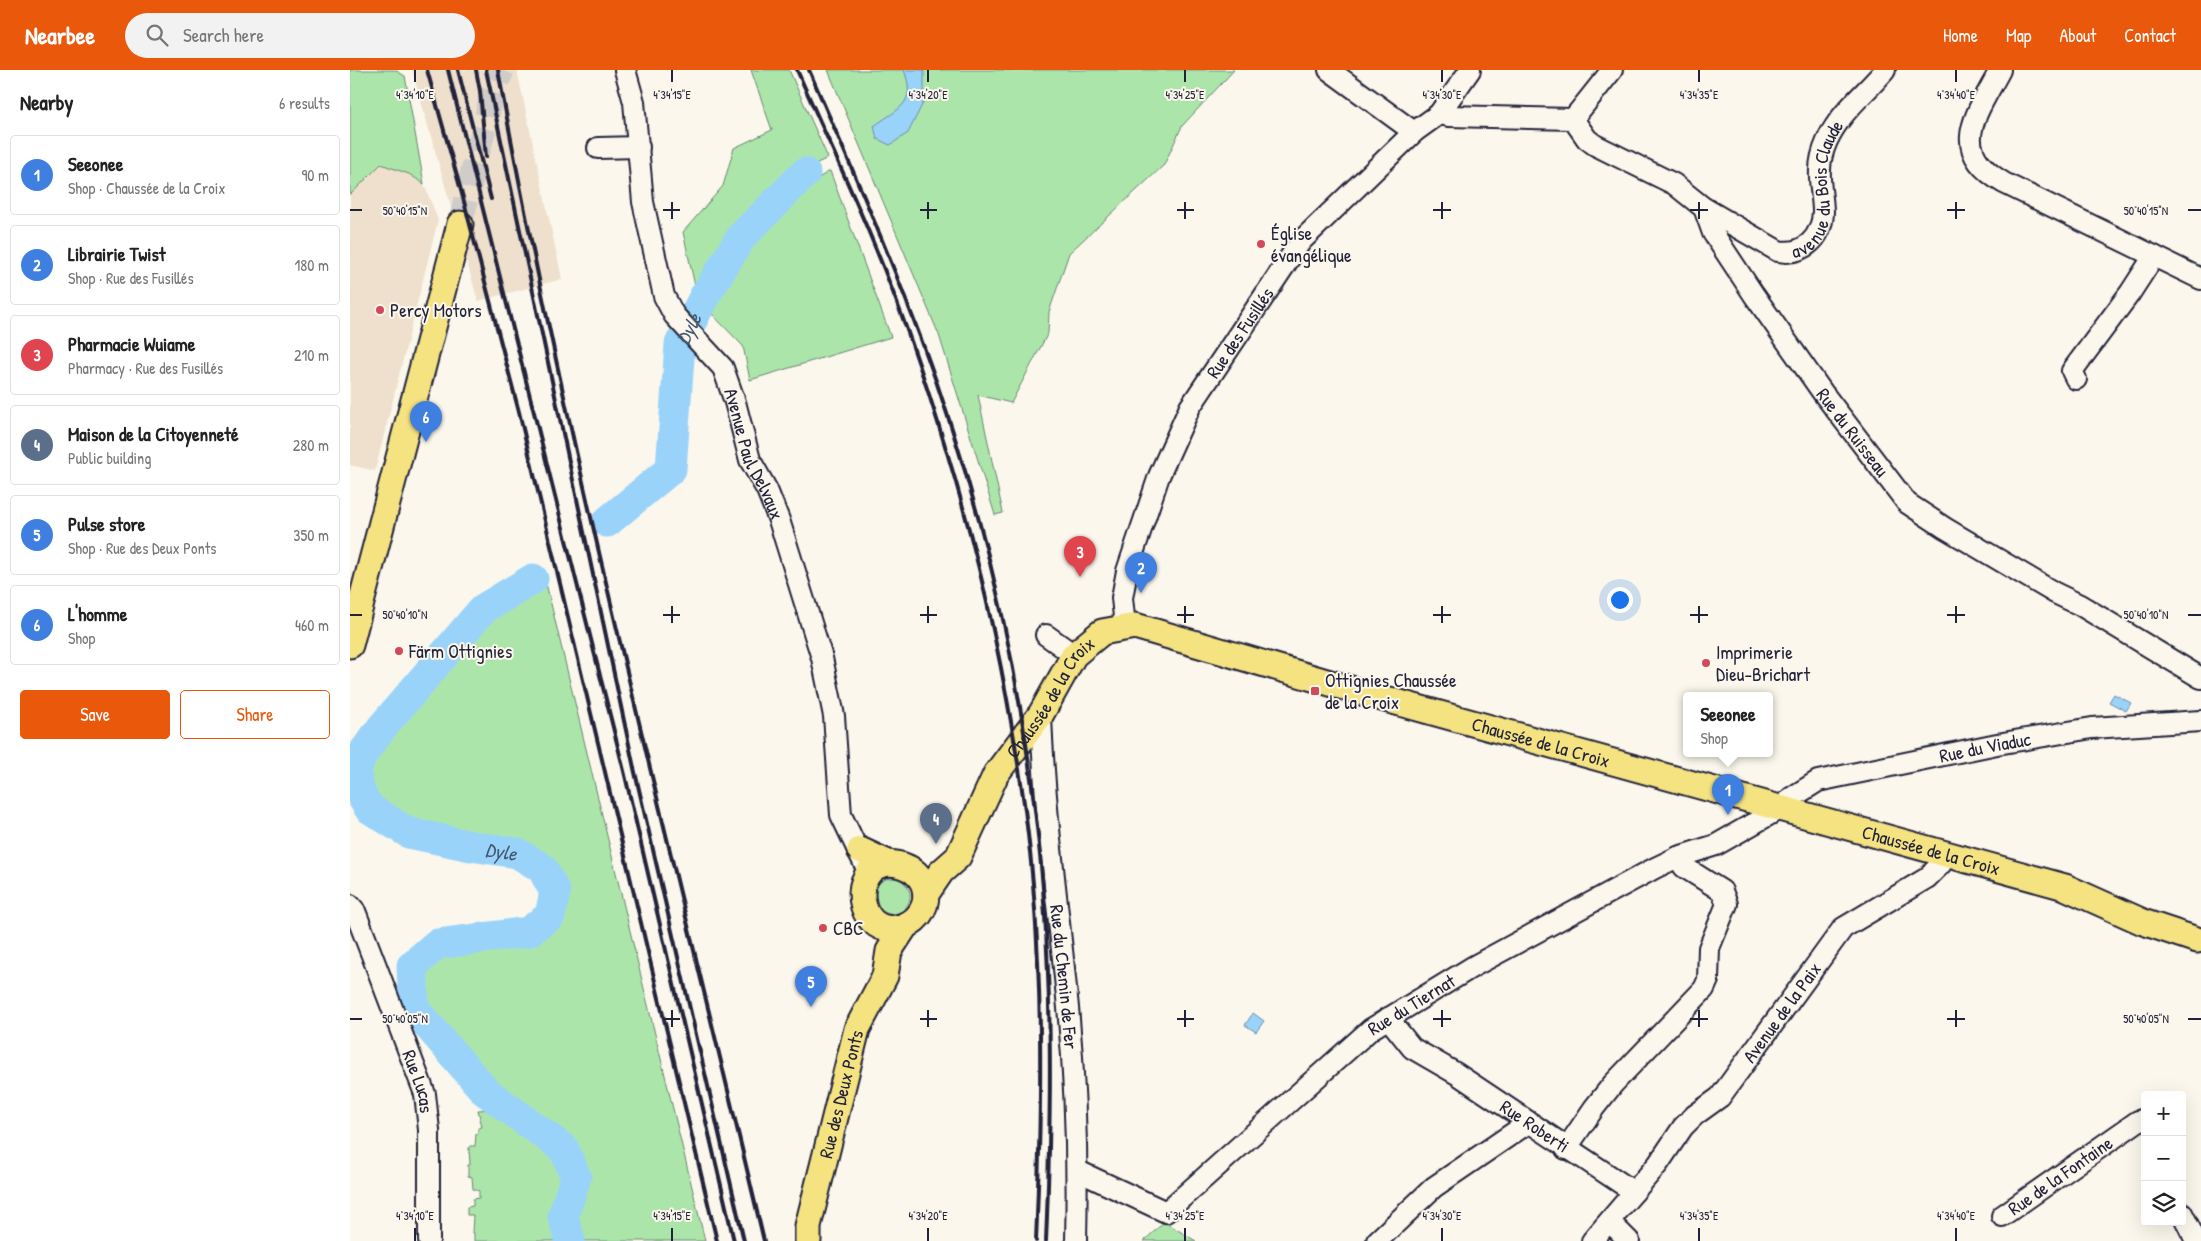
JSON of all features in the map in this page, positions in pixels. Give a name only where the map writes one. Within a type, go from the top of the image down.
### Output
[{"type":"main road","points":[[350,645],[460,224]]},
{"type":"main road","name":"Chaussée de la Croix","points":[[996,774],[1041,714],[1074,654],[1102,632],[1125,626],[1135,626],[1371,695],[2065,887],[2143,922],[2199,941]]},
{"type":"main road","name":"Rue des Deux Ponts","points":[[808,1241],[808,1226],[857,1029],[885,976],[889,951],[906,925],[922,910],[928,879],[958,857],[996,774]]},
{"type":"main road","name":"Avenue Paul Delvaux","points":[[860,850],[877,868]]},
{"type":"main road","points":[[889,951],[878,925],[868,914],[863,904],[862,891],[877,868],[901,864],[928,879]]},
{"type":"main road","points":[[878,925],[890,929],[906,925]]},
{"type":"street","name":"Avenue Paul Delvaux","points":[[625,70],[634,102],[643,202],[664,296],[674,316],[723,368],[735,402],[750,460],[767,490],[779,520],[822,658],[834,716],[841,815],[860,850]]},
{"type":"street","points":[[1329,70],[1414,132]]},
{"type":"street","name":"Rue des Fusillés","points":[[1125,626],[1122,598],[1127,571],[1159,476],[1190,407],[1300,241],[1414,132],[1439,114],[1470,70]]},
{"type":"street","points":[[1574,119],[1612,70]]},
{"type":"street","name":"avenue du Bois Claude","points":[[1704,208],[1778,251],[1792,252],[1809,244],[1816,236],[1822,219],[1820,170],[1824,148],[1832,131],[1845,112],[1885,70]]},
{"type":"street","points":[[2000,70],[1972,127],[1971,144],[1980,166],[1987,174],[2201,279]]},
{"type":"street","points":[[1439,114],[1449,116],[1574,119]]},
{"type":"street","points":[[1574,119],[1587,138],[1595,145],[1674,184],[1704,208]]},
{"type":"street","points":[[598,148],[639,147]]},
{"type":"street","name":"Rue du Ruisseau","points":[[1704,208],[1713,233],[1754,294],[1823,394],[1907,503],[1945,528],[2055,593],[2080,605],[2201,678]]},
{"type":"street","points":[[2076,380],[2072,371],[2130,293],[2154,256]]},
{"type":"street","points":[[1046,635],[1074,654]]},
{"type":"street","name":"Rue du Chemin de Fer","points":[[1041,714],[1055,892],[1066,990],[1078,1171],[1076,1241]]},
{"type":"street","name":"Rue du Viaduc","points":[[1779,809],[1804,789],[1818,781],[1827,779],[1997,744],[2092,728],[2201,721]]},
{"type":"street","name":"Rue du Tiernat","points":[[1078,1171],[1166,1212],[1371,1029],[1474,966],[1678,857],[1716,845],[1779,809]]},
{"type":"street","name":"Avenue de la Paix","points":[[1634,1192],[1658,1164],[1683,1127],[1720,1096],[1843,928],[1927,878],[1941,864],[1946,854]]},
{"type":"street","points":[[1566,1149],[1613,1084],[1692,1003],[1704,989],[1708,980],[1709,948],[1725,912],[1726,897],[1722,890],[1684,867],[1678,857]]},
{"type":"street","name":"Rue Lucas","points":[[350,905],[355,912],[425,1094],[429,1130],[429,1241]]},
{"type":"street","name":"Rue Roberti","points":[[1388,1018],[1412,1048],[1457,1074],[1566,1149],[1634,1192]]},
{"type":"street","name":"Rue de la Fontaine","points":[[2002,1216],[2141,1120]]},
{"type":"street","points":[[1377,1241],[1434,1187],[1528,1123]]},
{"type":"street","points":[[1592,1241],[1634,1192]]},
{"type":"street","points":[[2186,1221],[2196,1241]]},
{"type":"street","points":[[1610,1222],[1629,1241]]},
{"type":"shaded area","points":[[412,70],[517,70],[562,279],[478,301]]},
{"type":"shaded area","points":[[381,164],[409,174],[424,184],[438,220],[375,471],[350,465],[350,195]]},
{"type":"green space","points":[[350,70],[395,70],[405,76],[424,184],[409,174],[381,164],[350,195]]},
{"type":"green space","points":[[751,70],[789,70],[828,158],[800,171],[738,234],[697,295],[683,232],[723,186],[734,148],[772,130]]},
{"type":"green space","points":[[828,70],[1234,70],[1182,126],[1164,165],[1069,253],[1049,312],[1048,333],[1011,403],[978,395],[1003,513],[995,515],[939,335]]},
{"type":"green space","points":[[830,171],[891,337],[750,380],[743,346],[708,310],[757,230],[800,189]]},
{"type":"green space","points":[[545,579],[705,1241],[474,1241],[474,1233],[472,1233],[473,1215],[467,1215],[467,1207],[473,1206],[473,1199],[479,1198],[479,1191],[473,1189],[472,1177],[468,1176],[468,1165],[470,1165],[469,1148],[470,1146],[475,1146],[478,1128],[482,1127],[478,1110],[494,1109],[481,1097],[461,1044],[422,1007],[419,971],[440,952],[535,937],[558,916],[561,891],[546,863],[519,850],[410,830],[372,806],[364,793],[359,774],[364,758],[486,611]]},
{"type":"green space","points":[[892,878],[899,879],[905,883],[909,889],[909,903],[905,909],[899,913],[892,914],[885,913],[879,909],[875,903],[874,896],[875,889],[879,883],[885,879]]},
{"type":"green space","points":[[1164,1222],[1196,1241],[1144,1241]]},
{"type":"water","points":[[904,70],[924,70],[924,101],[908,133],[890,145],[877,139],[874,126],[898,109],[907,98],[907,81]]},
{"type":"water","points":[[2114,694],[2131,703],[2126,711],[2109,702]]},
{"type":"water","points":[[1253,1013],[1264,1021],[1256,1032],[1245,1025]]},
{"type":"waterway","name":"Dyle","points":[[607,522],[671,469],[680,344],[704,297],[742,236],[805,173]]},
{"type":"waterway","name":"Dyle","points":[[533,579],[483,609],[383,726],[361,756],[356,773],[360,793],[369,808],[409,833],[517,853],[542,868],[555,892],[550,916],[528,932],[437,944],[412,966],[414,1009],[485,1091],[564,1149],[576,1177],[563,1216],[570,1241]]},
{"type":"tunnel","points":[[460,224],[492,95],[502,70]]},
{"type":"railway","points":[[427,70],[462,194],[519,412],[717,1241]]},
{"type":"railway","points":[[448,70],[624,771],[734,1241]]},
{"type":"railway","points":[[458,70],[491,199]]},
{"type":"railway","points":[[476,70],[480,91],[486,157]]},
{"type":"railway","points":[[486,70],[634,768],[744,1241]]},
{"type":"railway","points":[[498,70],[526,217],[590,511],[658,803],[764,1241]]},
{"type":"railway","points":[[797,70],[873,242],[921,370],[959,493],[993,628],[1011,719],[1025,810],[1036,918],[1040,1026],[1036,1241]]},
{"type":"railway","points":[[809,70],[895,271],[941,396],[977,512],[1005,631],[1027,750],[1041,864],[1045,918],[1050,1026],[1046,1241]]},
{"type":"place","name":"Église évangélique","points":[[1261,244]]},
{"type":"place","name":"Percy Motors","points":[[380,310]]},
{"type":"place","name":"L'homme","points":[[426,442]]},
{"type":"place","name":"Pharmacie Wuiame","points":[[1080,577]]},
{"type":"place","name":"Librairie Twist","points":[[1141,593]]},
{"type":"place","name":"Färm Ottignies","points":[[399,651]]},
{"type":"place","name":"Imprimerie Dieu-Brichart","points":[[1706,663]]},
{"type":"place","name":"Ottignies Chaussée de la Croix","points":[[1315,691]]},
{"type":"place","name":"Seeonee","points":[[1728,815]]},
{"type":"place","name":"Maison de la Citoyenneté","points":[[936,844]]},
{"type":"place","name":"CBC","points":[[823,928]]},
{"type":"place","name":"Pulse store","points":[[811,1007]]}]
